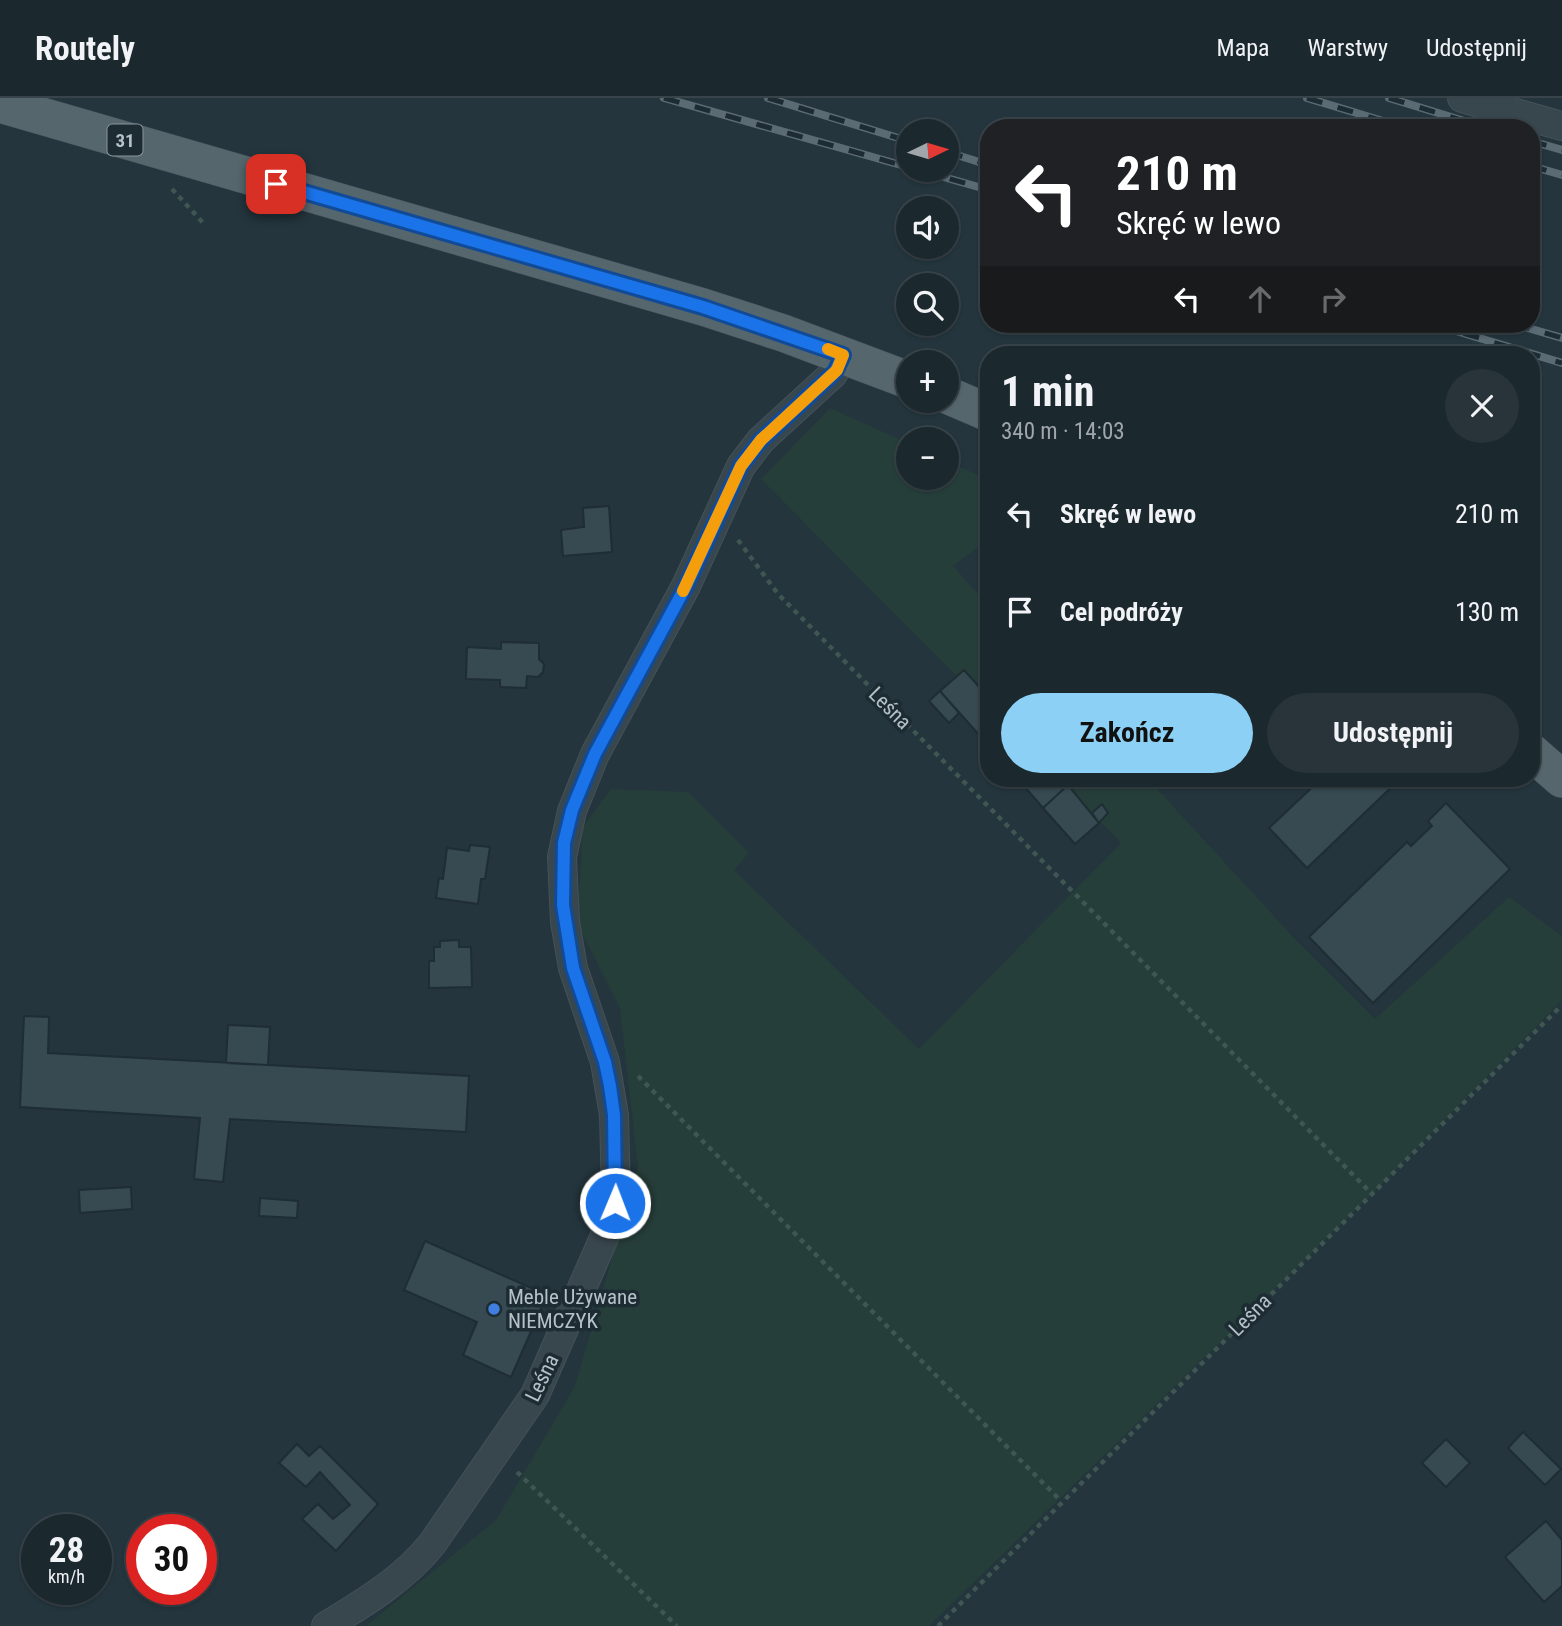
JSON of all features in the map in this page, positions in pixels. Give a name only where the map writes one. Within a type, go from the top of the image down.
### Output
[{"type":"main road","name":"31","points":[[0,104],[703,307],[896,375]]},
{"type":"main road","points":[[959,400],[980,409]]},
{"type":"main road","points":[[1540,760],[1562,779]]},
{"type":"street","points":[[1462,98],[1540,119]]},
{"type":"street","points":[[1540,119],[1562,125]]},
{"type":"street","name":"Leśna","points":[[326,1626],[381,1590],[422,1556],[529,1406],[544,1378],[603,1240],[616,1196],[613,1101],[605,1062],[573,968],[568,945],[562,890],[564,843],[586,773],[686,586],[741,466],[756,447],[833,374],[843,355]]},
{"type":"path","points":[[170,187],[205,225]]},
{"type":"path","name":"Leśna","points":[[719,514],[778,594],[1372,1195]]},
{"type":"path","name":"Leśna","points":[[938,1626],[1562,1005]]},
{"type":"path","points":[[634,1072],[1062,1502]]},
{"type":"path","points":[[496,1452],[677,1626]]},
{"type":"green space","points":[[830,408],[896,438],[896,490],[959,490],[959,466],[980,476],[980,546],[953,566],[980,596],[980,700],[761,479]]},
{"type":"green space","points":[[1066,787],[1155,787],[1295,939],[1375,1019],[1509,897],[1562,936],[1562,1000],[1372,1194],[929,1626],[366,1626],[496,1520],[575,1386],[638,1168],[620,1008],[577,923],[583,827],[611,789],[688,792],[749,853],[734,870],[919,1049],[1121,843]]},
{"type":"building","points":[[609,506],[612,552],[563,556],[561,530],[584,527],[583,508]]},
{"type":"building","points":[[501,642],[539,643],[539,659],[544,664],[543,672],[538,677],[527,676],[526,688],[500,687],[500,680],[466,679],[467,647],[501,649]]},
{"type":"building","points":[[964,670],[980,688],[980,736],[940,691]]},
{"type":"building","points":[[940,691],[959,713],[949,723],[929,701]]},
{"type":"building","points":[[1025,787],[1066,787],[1043,808]]},
{"type":"building","points":[[1066,787],[1070,787],[1099,823],[1075,844],[1043,808]]},
{"type":"building","points":[[1313,787],[1392,787],[1307,868],[1269,828]]},
{"type":"building","points":[[1446,803],[1510,869],[1373,1003],[1309,937],[1407,842],[1411,846],[1432,826],[1428,821]]},
{"type":"building","points":[[1102,804],[1108,813],[1099,823],[1092,813]]},
{"type":"building","points":[[470,845],[490,847],[485,879],[481,879],[478,904],[436,898],[439,878],[443,879],[447,848],[469,851]]},
{"type":"building","points":[[459,940],[459,947],[471,947],[472,987],[429,988],[429,961],[434,961],[434,947],[440,947],[440,941]]},
{"type":"building","points":[[24,1016],[49,1017],[48,1053],[469,1076],[466,1132],[230,1119],[223,1182],[194,1179],[200,1118],[20,1107]]},
{"type":"building","points":[[228,1025],[270,1027],[268,1065],[226,1063]]},
{"type":"building","points":[[131,1187],[132,1209],[80,1213],[79,1190]]},
{"type":"building","points":[[260,1198],[298,1201],[297,1218],[259,1216]]},
{"type":"building","name":"Meble Używane NIEMCZYK","points":[[425,1241],[547,1295],[511,1377],[463,1355],[477,1322],[404,1290]]},
{"type":"building","points":[[1523,1432],[1561,1469],[1545,1485],[1508,1448]]},
{"type":"building","points":[[1446,1439],[1470,1463],[1446,1487],[1422,1463]]},
{"type":"building","points":[[297,1444],[309,1456],[320,1446],[378,1504],[336,1551],[302,1519],[318,1504],[333,1519],[350,1505],[320,1472],[306,1487],[279,1463]]},
{"type":"building","points":[[1546,1521],[1562,1540],[1562,1586],[1544,1602],[1505,1557]]},
{"type":"railway","points":[[664,98],[896,164]]},
{"type":"railway","points":[[768,98],[896,137]]},
{"type":"railway","points":[[1307,98],[1376,119]]},
{"type":"railway","points":[[1389,98],[1458,119]]},
{"type":"railway","points":[[1540,144],[1562,150]]},
{"type":"railway","points":[[959,156],[980,162]]},
{"type":"railway","points":[[1540,169],[1562,175]]},
{"type":"railway","points":[[959,181],[980,187]]},
{"type":"railway","points":[[1540,332],[1562,338]]},
{"type":"railway","points":[[1463,333],[1506,346]]},
{"type":"railway","points":[[1540,356],[1562,363]]},
{"type":"slow traffic","points":[[683,591],[741,466],[761,440],[837,370],[843,355],[828,349]]},
{"type":"place","name":"Meble Używane NIEMCZYK","points":[[494,1309]]},
{"type":"route","points":[[276,184],[703,307],[843,355],[835,372],[761,440],[741,466],[686,586],[595,754],[572,810],[564,843],[563,905],[573,968],[605,1062],[610,1086],[614,1115],[615,1203]]}]
